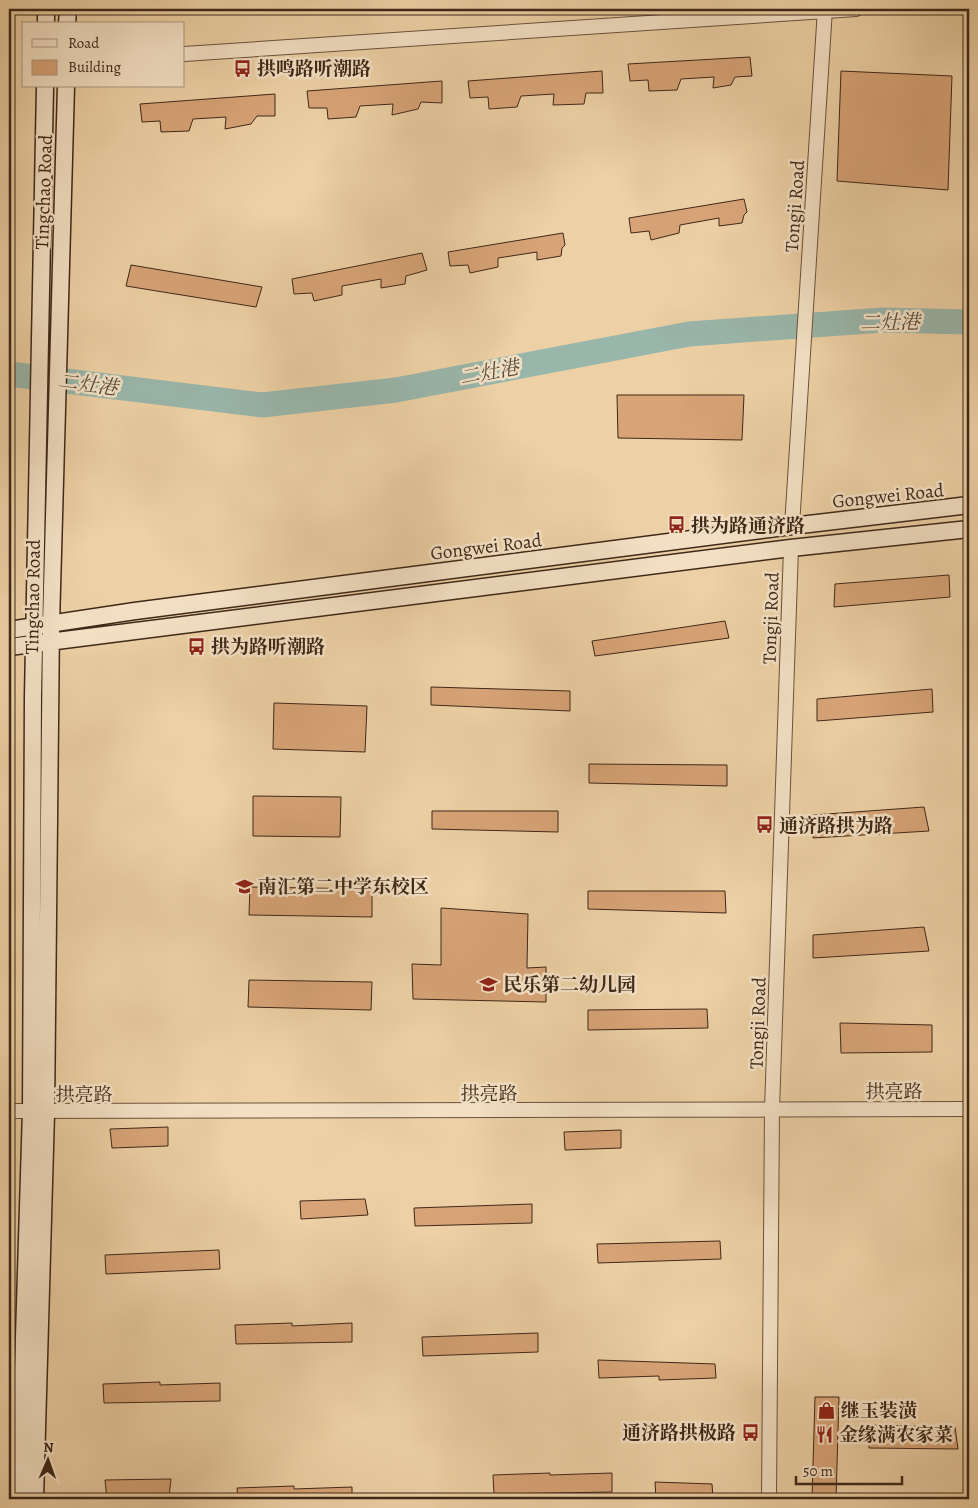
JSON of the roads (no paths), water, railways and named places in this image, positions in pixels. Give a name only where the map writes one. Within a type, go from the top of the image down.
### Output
[{"type":"main road","points":[[46,9],[46,22]]},
{"type":"main road","points":[[68,9],[68,22]]},
{"type":"main road","name":"Tingchao Road","points":[[19,1499],[39,1111],[34,643],[40,417],[45,88]]},
{"type":"main road","name":"Tingchao Road","points":[[35,1499],[39,1111],[66,88]]},
{"type":"main road","name":"Gongwei Road","points":[[9,630],[135,611],[792,526],[969,506]]},
{"type":"main road","points":[[9,647],[791,548],[969,529]]},
{"type":"street","points":[[185,54],[856,9]]},
{"type":"street","name":"Tongji Road","points":[[792,526],[825,10]]},
{"type":"street","name":"Tongji Road","points":[[769,1499],[772,1110],[791,548]]},
{"type":"street","name":"拱亮路","points":[[9,1111],[969,1110]]},
{"type":"waterway","name":"二灶港","points":[[9,374],[262,405],[396,390],[689,334],[882,320],[969,322]]},
{"type":"place","name":"拱鸣路听潮路","points":[[243,68]]},
{"type":"place","name":"拱为路通济路","points":[[677,525]]},
{"type":"place","name":"拱为路听潮路","points":[[197,646]]},
{"type":"place","name":"通济路拱为路","points":[[765,825]]},
{"type":"place","name":"南汇第二中学东校区","points":[[244,886]]},
{"type":"place","name":"民乐第二幼儿园","points":[[489,984]]},
{"type":"place","name":"继玉装潢","points":[[827,1410]]},
{"type":"place","name":"通济路拱极路","points":[[750,1432]]},
{"type":"place","name":"金缘满农家菜","points":[[825,1434]]}]
